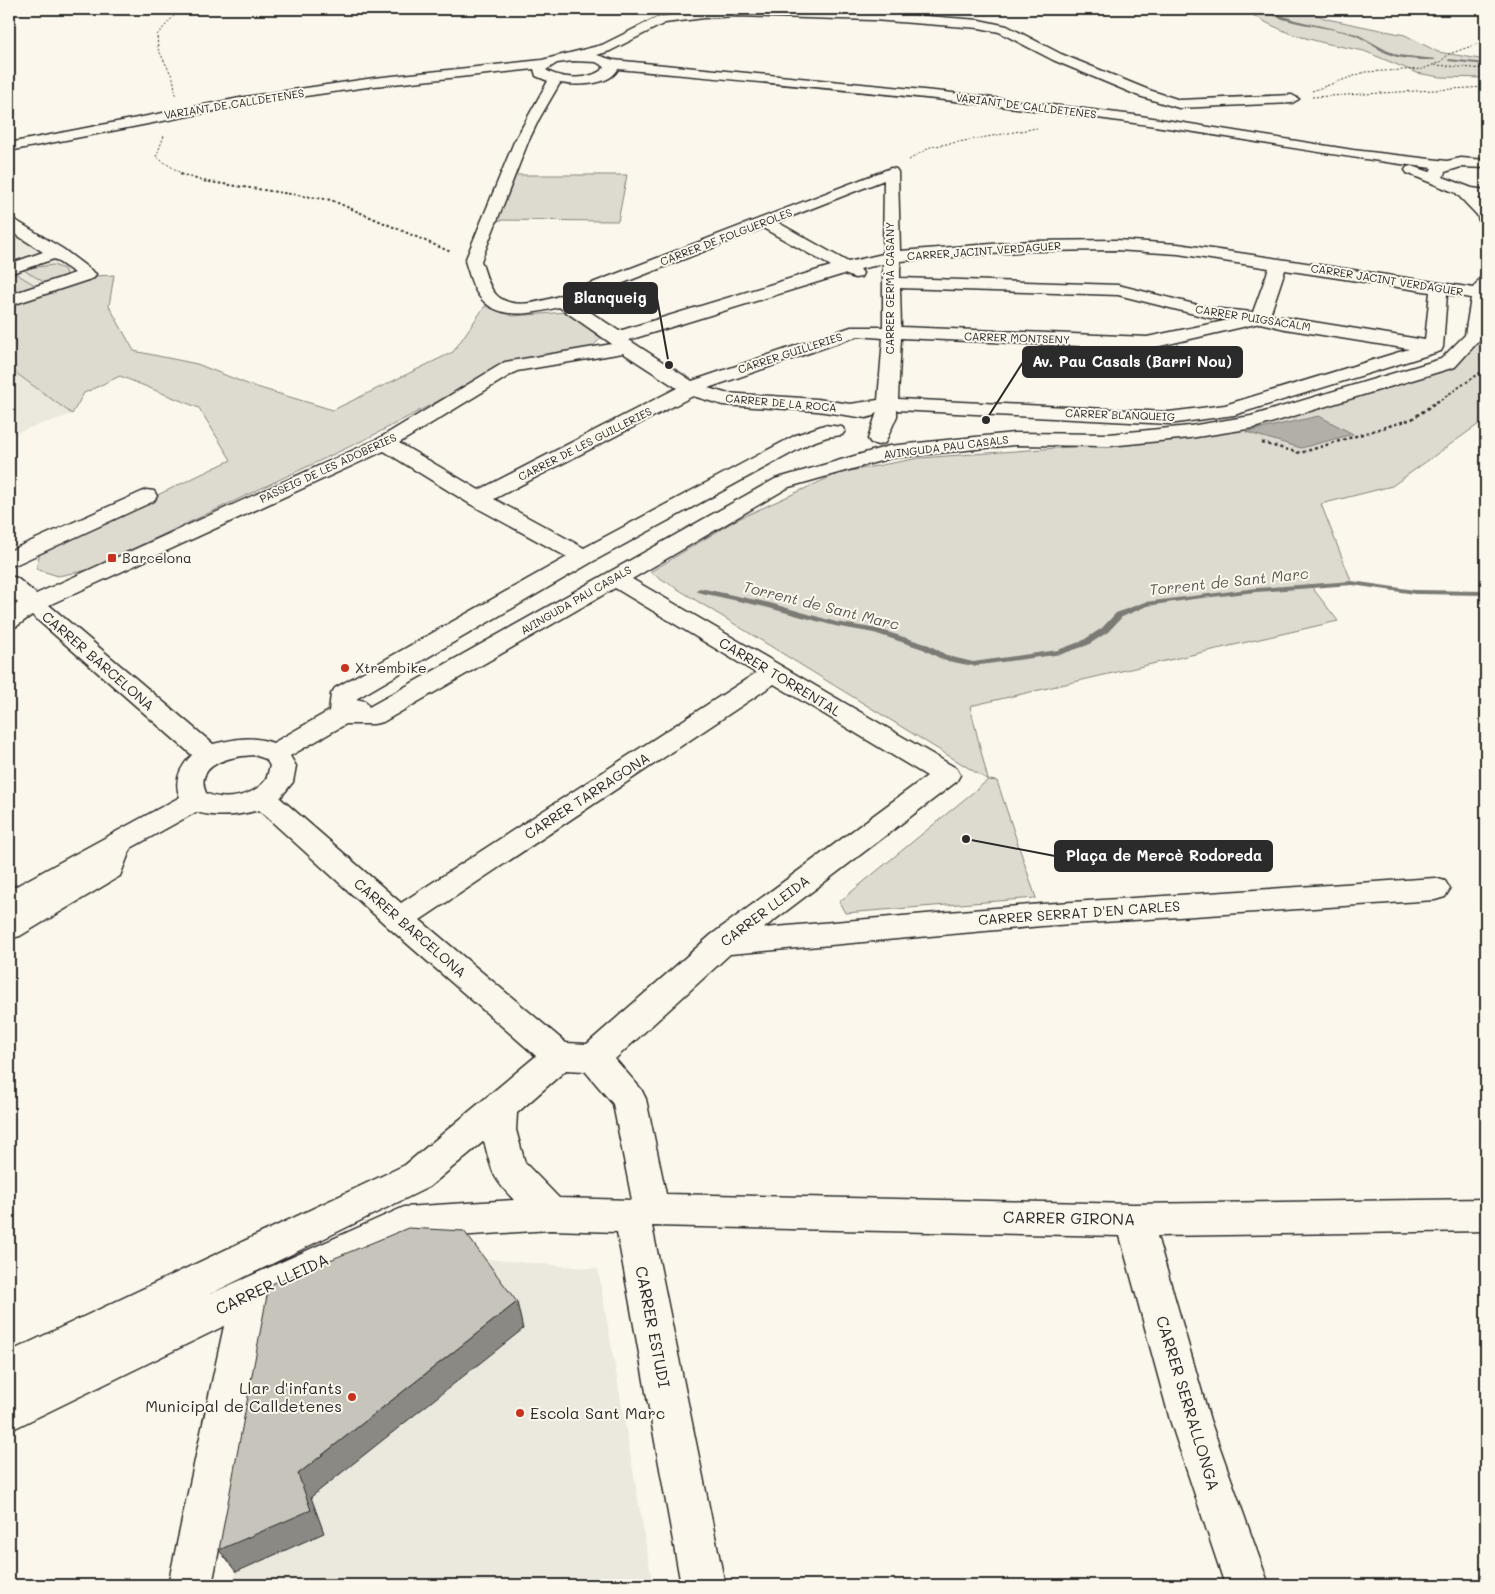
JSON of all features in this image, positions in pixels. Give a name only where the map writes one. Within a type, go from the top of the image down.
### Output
[{"type":"street","points":[[473,261],[531,120],[550,94],[548,73],[557,59],[577,57],[606,48],[651,24],[670,18],[736,12],[873,16],[979,24],[1003,29],[1057,57],[1144,93],[1179,104],[1292,98]]},
{"type":"street","points":[[520,145],[543,111],[569,88],[605,66],[651,24]]},
{"type":"street","points":[[577,57],[605,66]]},
{"type":"street","name":"VARIANT DE CALLDETENES","points":[[605,66],[836,84],[1124,118],[1353,154],[1447,165],[1464,163],[1486,164]]},
{"type":"street","name":"VARIANT DE CALLDETENES","points":[[9,147],[176,114],[365,83],[462,73],[548,73],[582,80]]},
{"type":"street","name":"VARIANT DE CALLDETENES","points":[[1353,154],[1395,165],[1440,180],[1462,190],[1486,195]]},
{"type":"street","points":[[1440,180],[1436,174],[1437,171],[1447,165]]},
{"type":"street","name":"CARRER DE FOLGUEROLES","points":[[473,261],[487,295],[495,302],[509,307],[532,309],[562,301],[891,172]]},
{"type":"street","name":"CARRER GERMÀ CASANY","points":[[888,410],[892,333],[882,284],[890,257],[891,172]]},
{"type":"street","name":"VARIANT DE CALLDETENES","points":[[1462,190],[1484,214],[1486,220]]},
{"type":"street","points":[[765,222],[844,268],[882,284]]},
{"type":"street","points":[[9,223],[88,274],[9,301]]},
{"type":"street","name":"CARRER JACINT VERDAGUER","points":[[622,342],[844,268],[890,257],[1032,246],[1116,245],[1178,249],[1439,288],[1483,288]]},
{"type":"street","points":[[9,269],[57,253]]},
{"type":"street","points":[[1260,318],[1278,264]]},
{"type":"street","name":"CARRER PUIGSACALM","points":[[882,284],[1118,290],[1210,313],[1260,318],[1285,324],[1434,346]]},
{"type":"street","points":[[1434,346],[1439,288]]},
{"type":"street","points":[[1190,432],[1254,422],[1448,363],[1474,336],[1483,288]]},
{"type":"street","name":"CARRER DE LA ROCA","points":[[562,301],[692,390],[723,399],[817,405],[844,421]]},
{"type":"street","name":"CARRER MONTSENY","points":[[892,333],[1147,343],[1260,318]]},
{"type":"street","name":"CARRER GUILLERIES","points":[[692,390],[706,382],[857,331],[892,333]]},
{"type":"street","name":"PASSEIG DE LES ADOBERIES","points":[[9,621],[32,604],[385,443],[512,366],[622,342]]},
{"type":"street","name":"CARRER BLANQUEIG","points":[[888,410],[1169,418],[1227,411],[1434,346]]},
{"type":"street","name":"CARRER DE LES GUILLERIES","points":[[478,499],[692,390]]},
{"type":"street","name":"AVINGUDA PAU CASALS","points":[[341,715],[344,694],[584,557],[803,439],[844,421],[864,418],[888,410],[1004,427],[1190,432]]},
{"type":"street","name":"AVINGUDA PAU CASALS","points":[[878,439],[888,410]]},
{"type":"street","name":"AVINGUDA PAU CASALS","points":[[844,421],[878,439]]},
{"type":"street","name":"AVINGUDA PAU CASALS","points":[[275,753],[764,476],[844,421]]},
{"type":"street","name":"AVINGUDA PAU CASALS","points":[[764,476],[824,452],[878,439],[1004,427]]},
{"type":"street","name":"AVINGUDA PAU CASALS","points":[[341,715],[374,716],[782,483],[889,452],[1014,439],[1109,440],[1190,432]]},
{"type":"street","points":[[385,443],[478,499],[584,557]]},
{"type":"street","points":[[9,559],[146,496]]},
{"type":"street","name":"CARRER TORRENTAL","points":[[614,578],[946,775]]},
{"type":"street","name":"CARRER BARCELONA","points":[[9,583],[210,756]]},
{"type":"street","name":"CARRER TARRAGONA","points":[[399,919],[774,673]]},
{"type":"street","points":[[256,746],[275,753],[283,766],[278,782],[262,797],[239,806],[214,807],[196,800],[189,786],[194,770],[210,756],[233,748],[256,746]]},
{"type":"street","name":"CARRER LLEIDA","points":[[594,1058],[722,943],[946,775]]},
{"type":"street","name":"CARRER BARCELONA","points":[[262,797],[399,919],[559,1056]]},
{"type":"street","points":[[9,903],[196,800]]},
{"type":"street","points":[[9,881],[84,841],[119,842]]},
{"type":"street","points":[[9,928],[110,869],[119,842]]},
{"type":"street","name":"CARRER SERRAT D'EN CARLES","points":[[722,943],[1052,914],[1435,889]]},
{"type":"street","points":[[9,1372],[417,1176],[559,1056],[594,1058],[629,1099],[642,1213]]},
{"type":"street","points":[[500,1107],[499,1130],[510,1171],[550,1214]]},
{"type":"street","name":"CARRER GIRONA","points":[[642,1213],[709,1212],[1134,1220],[1486,1215]]},
{"type":"street","name":"CARRER LLEIDA","points":[[9,1411],[250,1294],[404,1223],[550,1214],[642,1213]]},
{"type":"street","name":"CARRER ESTUDI","points":[[642,1213],[703,1585]]},
{"type":"street","name":"CARRER SERRALLONGA","points":[[1134,1220],[1190,1420],[1247,1585]]},
{"type":"street","points":[[190,1585],[250,1294]]},
{"type":"path","points":[[180,9],[157,35],[158,49],[173,78],[179,106],[165,132],[156,157],[181,174],[204,182],[331,200],[473,261]]},
{"type":"path","points":[[1292,98],[1365,72],[1423,69],[1440,62],[1449,54],[1486,41]]},
{"type":"path","points":[[1432,66],[1459,65],[1486,68]]},
{"type":"path","points":[[1292,98],[1486,87]]},
{"type":"path","points":[[891,172],[930,147],[989,134],[1045,127]]},
{"type":"shaded area","points":[[1242,9],[1310,9],[1313,13],[1327,19],[1405,35],[1438,52],[1486,60],[1486,78],[1440,77],[1417,73],[1364,51],[1291,34]]},
{"type":"shaded area","points":[[508,175],[627,175],[618,221],[491,220]]},
{"type":"shaded area","points":[[9,220],[88,274],[9,301]]},
{"type":"shaded area","points":[[53,265],[64,269],[66,274],[63,278],[49,285],[22,269]]},
{"type":"shaded area","points":[[13,272],[40,288],[34,287],[9,295],[9,276],[13,275],[10,273]]},
{"type":"shaded area","points":[[114,275],[109,306],[134,351],[197,364],[250,385],[333,410],[453,352],[485,306],[513,316],[567,312],[601,338],[591,348],[508,364],[368,438],[88,570],[58,576],[36,569],[40,551],[231,460],[199,408],[120,376],[84,393],[72,414],[9,368],[9,306],[95,276]]},
{"type":"shaded area","points":[[1480,294],[1486,296],[1486,419],[1392,486],[1321,504],[1352,583],[1311,586],[1338,621],[970,706],[988,780],[650,572],[736,520],[839,473],[919,458],[1111,444],[1254,422],[1448,363],[1474,336]]},
{"type":"shaded area","points":[[9,368],[72,414],[9,435]]},
{"type":"shaded area","points":[[1319,416],[1353,434],[1301,448],[1246,432]]},
{"type":"shaded area","points":[[988,780],[997,781],[1036,898],[845,913],[839,902]]},
{"type":"shaded area","name":"Escola Sant Marc","points":[[475,1258],[598,1269],[653,1585],[233,1585],[236,1572],[324,1534],[311,1497],[523,1329]]},
{"type":"building","name":"Llar d'infants Municipal de Calldetenes","points":[[408,1228],[464,1231],[517,1302],[298,1474],[311,1510],[219,1550],[269,1285]]},
{"type":"waterway","points":[[1262,9],[1294,21],[1356,34],[1397,56],[1415,59],[1434,59]]},
{"type":"waterway","points":[[1449,60],[1486,64]]},
{"type":"waterway","name":"Torrent de Sant Marc","points":[[700,590],[767,605],[835,624],[875,631],[926,647],[946,658],[973,664],[1059,652],[1085,643],[1105,630],[1119,615],[1145,604],[1194,597],[1256,590],[1352,583],[1415,592],[1486,593]]},
{"type":"place","name":"Blanqueig","points":[[669,365]]},
{"type":"place","name":"Av. Pau Casals (Barri Nou)","points":[[986,420]]},
{"type":"place","name":"Barcelona","points":[[112,558]]},
{"type":"place","name":"Xtrembike","points":[[345,668]]},
{"type":"place","name":"Plaça de Mercè Rodoreda","points":[[966,839]]},
{"type":"place","name":"Llar d'infants Municipal de Calldetenes","points":[[352,1397]]},
{"type":"place","name":"Escola Sant Marc","points":[[520,1413]]}]
